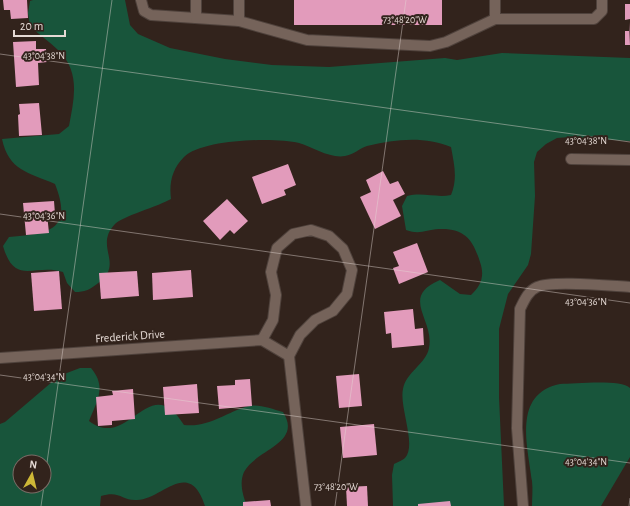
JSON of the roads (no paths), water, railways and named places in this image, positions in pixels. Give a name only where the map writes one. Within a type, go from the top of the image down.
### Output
[{"type":"street","points":[[141,0],[144,11],[151,15],[239,20],[307,40],[430,46],[446,42],[495,19],[594,19],[602,10],[602,0]]},
{"type":"street","points":[[196,0],[196,18]]},
{"type":"street","points":[[239,0],[239,20]]},
{"type":"street","points":[[495,0],[495,19]]},
{"type":"street","points":[[570,159],[630,160]]},
{"type":"street","points":[[289,356],[262,340],[273,320],[276,295],[271,272],[277,248],[293,234],[311,230],[329,236],[344,249],[352,270],[347,294],[333,311],[315,320],[300,335],[289,356],[306,506]]},
{"type":"street","points":[[522,506],[518,428],[520,309],[526,296],[537,287],[550,284],[630,287]]},
{"type":"street","name":"Frederick Drive","points":[[0,358],[262,340]]}]
